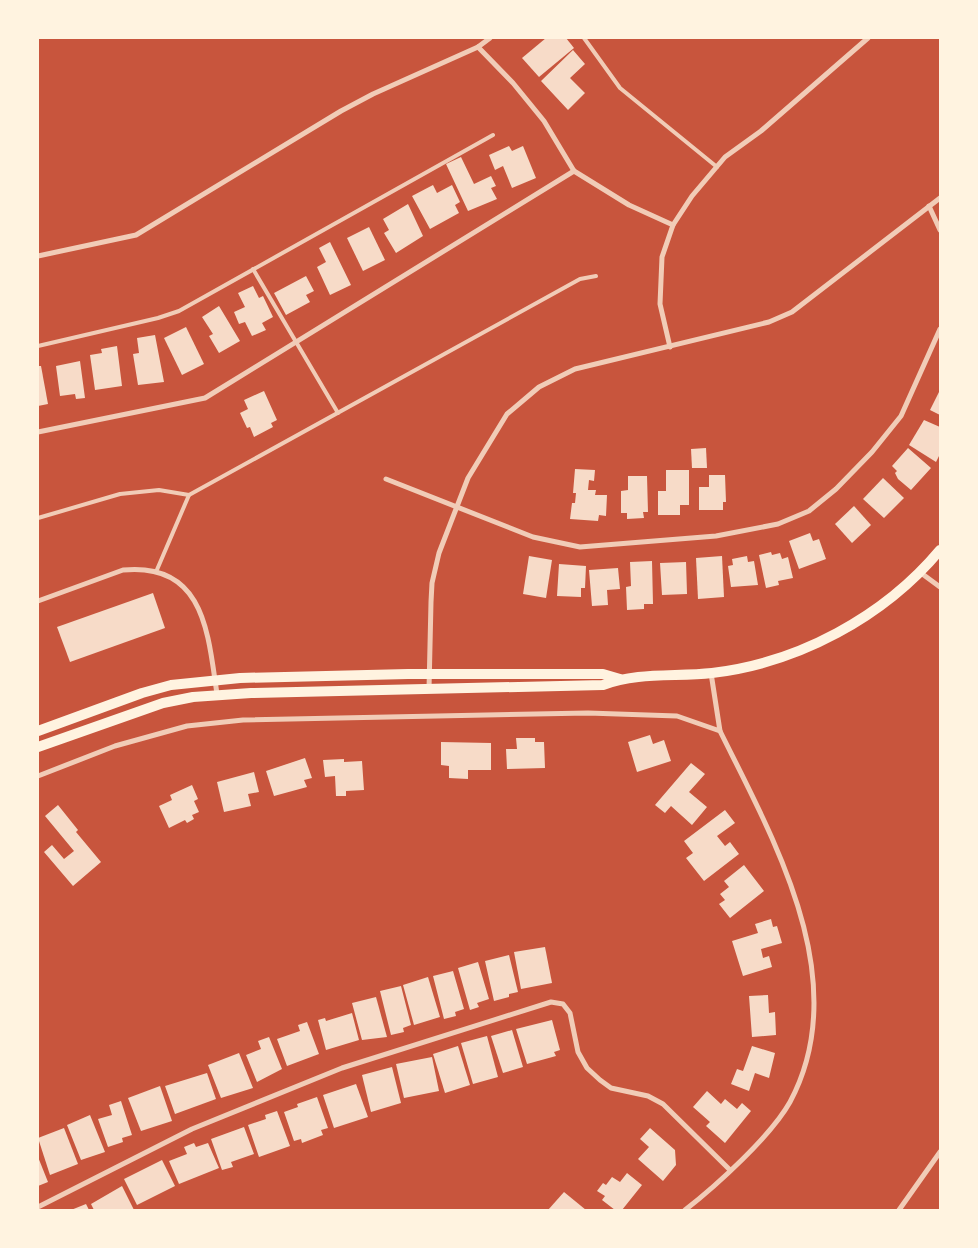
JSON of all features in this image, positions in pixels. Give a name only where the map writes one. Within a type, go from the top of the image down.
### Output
[{"type":"main road","points":[[38,747],[143,708],[217,694],[603,685],[620,679],[711,673],[771,661],[841,631],[886,602],[921,573],[940,550]]},
{"type":"main road","points":[[38,731],[142,693],[171,685],[215,681],[301,675],[429,674],[603,674],[620,679]]},
{"type":"street","points":[[38,256],[136,235],[373,94],[478,47],[490,38]]},
{"type":"street","points":[[670,347],[660,304],[662,256],[673,225],[692,196],[725,157],[761,131],[868,38]]},
{"type":"street","points":[[478,47],[513,83],[544,121],[574,171],[629,205],[673,225]]},
{"type":"street","points":[[38,432],[205,398],[574,171]]},
{"type":"street","points":[[429,690],[432,583],[440,553],[468,478],[506,414],[539,388],[575,369],[769,322],[792,312],[940,198]]},
{"type":"street","points":[[929,206],[940,230]]},
{"type":"street","points":[[386,479],[533,537],[580,546],[716,536],[778,524],[809,511],[836,489],[872,452],[901,416],[940,329]]},
{"type":"street","points":[[38,601],[123,570],[137,568],[156,572],[180,583],[200,608],[207,630],[217,694]]},
{"type":"street","points":[[921,573],[940,587]]},
{"type":"street","points":[[686,1210],[730,1170],[777,1121],[798,1084],[810,1042],[814,984],[812,960],[803,923],[785,869],[761,813],[720,731],[711,673]]},
{"type":"street","points":[[38,776],[115,746],[178,728],[243,720],[588,713],[677,716],[720,731]]},
{"type":"street","points":[[38,1207],[192,1129],[342,1068],[551,1002],[563,1004],[570,1013],[578,1052],[587,1068],[611,1088],[648,1096],[663,1104],[730,1170]]},
{"type":"street","points":[[899,1210],[940,1152]]},
{"type":"lane","points":[[584,38],[620,88],[716,167]]},
{"type":"lane","points":[[38,346],[158,318],[179,311],[493,135]]},
{"type":"lane","points":[[254,269],[338,413]]},
{"type":"lane","points":[[156,572],[189,496],[580,279],[596,276]]},
{"type":"lane","points":[[38,518],[120,494],[159,490],[189,496]]},
{"type":"building","points":[[546,38],[566,38],[574,48],[539,77],[522,58]]},
{"type":"building","points":[[573,50],[585,64],[570,78],[585,93],[568,110],[541,81]]},
{"type":"building","points":[[509,146],[512,151],[523,146],[536,178],[512,188],[503,166],[495,170],[489,155]]},
{"type":"building","points":[[461,157],[474,184],[491,176],[496,186],[491,188],[497,199],[468,211],[446,164]]},
{"type":"building","points":[[433,185],[437,193],[452,185],[460,202],[455,205],[459,213],[430,229],[412,196]]},
{"type":"building","points":[[408,204],[423,236],[396,253],[384,233],[389,230],[383,219]]},
{"type":"building","points":[[369,227],[385,260],[363,271],[347,238]]},
{"type":"building","points":[[330,242],[351,285],[330,295],[317,267],[326,262],[319,248]]},
{"type":"building","points":[[306,276],[314,291],[306,295],[310,302],[286,315],[274,293]]},
{"type":"building","points":[[253,286],[259,298],[263,296],[273,317],[262,323],[266,330],[252,336],[245,322],[239,324],[234,312],[245,307],[238,293]]},
{"type":"building","points":[[219,306],[240,341],[219,353],[209,336],[213,334],[202,317]]},
{"type":"building","points":[[186,327],[204,364],[182,375],[164,338]]},
{"type":"building","points":[[155,335],[164,382],[138,385],[133,354],[139,353],[137,338]]},
{"type":"building","points":[[117,346],[122,386],[95,390],[90,355],[102,353],[101,349]]},
{"type":"building","points":[[80,361],[85,398],[76,399],[75,394],[60,396],[56,366]]},
{"type":"building","points":[[38,366],[41,366],[48,404],[38,406]]},
{"type":"building","points":[[940,390],[940,415],[930,410]]},
{"type":"building","points":[[264,391],[277,420],[271,423],[273,427],[254,437],[250,427],[247,428],[240,413],[248,409],[244,400]]},
{"type":"building","points":[[924,420],[940,427],[940,454],[936,462],[909,445]]},
{"type":"building","points":[[706,448],[707,468],[692,468],[691,449]]},
{"type":"building","points":[[908,448],[931,468],[911,490],[898,479],[895,473],[897,471],[892,466]]},
{"type":"building","points":[[575,469],[595,470],[594,481],[589,480],[588,490],[596,490],[595,495],[607,495],[606,516],[599,515],[598,521],[570,519],[572,503],[575,503],[576,493],[573,493]]},
{"type":"building","points":[[666,470],[689,470],[689,505],[680,505],[680,515],[658,515],[658,491],[666,491]]},
{"type":"building","points":[[709,475],[725,475],[726,502],[723,502],[723,510],[699,510],[699,487],[709,487]]},
{"type":"building","points":[[628,476],[647,476],[648,512],[643,512],[644,518],[627,519],[627,513],[621,513],[621,491],[628,490]]},
{"type":"building","points":[[883,478],[904,498],[884,518],[863,499]]},
{"type":"building","points":[[854,506],[871,525],[852,543],[835,524]]},
{"type":"building","points":[[810,533],[813,541],[819,539],[826,559],[799,569],[789,541]]},
{"type":"building","points":[[771,552],[772,555],[780,553],[782,559],[788,557],[793,578],[778,581],[779,585],[766,588],[759,555]]},
{"type":"building","points":[[529,556],[552,560],[546,598],[523,594]]},
{"type":"building","points":[[722,556],[724,597],[698,599],[696,558]]},
{"type":"building","points":[[747,556],[748,562],[754,561],[758,585],[731,587],[728,566],[733,565],[732,559]]},
{"type":"building","points":[[652,561],[653,604],[644,604],[644,609],[627,610],[626,587],[631,586],[630,562]]},
{"type":"building","points":[[686,562],[687,594],[662,595],[660,563]]},
{"type":"building","points":[[559,564],[586,566],[585,588],[581,588],[581,597],[557,596]]},
{"type":"building","points":[[618,568],[620,589],[607,590],[608,605],[592,606],[589,570]]},
{"type":"building","points":[[153,593],[165,628],[70,662],[57,627]]},
{"type":"building","points":[[650,735],[653,744],[664,740],[671,761],[637,772],[628,742]]},
{"type":"building","points":[[516,738],[535,738],[535,742],[544,742],[545,768],[507,769],[506,749],[517,749]]},
{"type":"building","points":[[441,742],[491,743],[491,770],[468,770],[468,779],[449,778],[449,766],[441,765]]},
{"type":"building","points":[[305,758],[312,778],[304,780],[307,787],[274,796],[266,771]]},
{"type":"building","points":[[344,759],[344,762],[362,761],[364,790],[346,791],[346,796],[336,796],[335,776],[325,777],[323,760]]},
{"type":"building","points":[[691,763],[705,774],[689,792],[707,807],[692,825],[671,806],[665,813],[655,805]]},
{"type":"building","points":[[254,772],[259,792],[248,794],[251,806],[224,812],[217,782]]},
{"type":"building","points":[[192,785],[198,799],[194,801],[199,812],[192,815],[194,819],[187,823],[185,820],[169,828],[159,806],[172,800],[170,795]]},
{"type":"building","points":[[58,805],[78,830],[76,832],[101,862],[73,886],[44,852],[52,845],[64,859],[74,851],[45,816]]},
{"type":"building","points":[[725,810],[735,823],[717,836],[725,846],[730,842],[739,854],[704,881],[686,858],[693,853],[684,841]]},
{"type":"building","points":[[744,865],[764,891],[730,918],[719,904],[725,900],[720,894],[729,887],[724,881]]},
{"type":"building","points":[[771,919],[773,927],[777,926],[782,943],[761,949],[763,958],[769,956],[772,967],[743,976],[732,941],[758,933],[755,924]]},
{"type":"building","points":[[545,947],[552,983],[521,989],[514,952]]},
{"type":"building","points":[[509,955],[518,992],[509,994],[509,997],[494,1001],[485,961]]},
{"type":"building","points":[[478,962],[489,999],[477,1003],[479,1007],[470,1010],[458,968]]},
{"type":"building","points":[[453,971],[464,1009],[455,1012],[456,1016],[444,1019],[433,976]]},
{"type":"building","points":[[428,977],[440,1017],[414,1025],[403,985]]},
{"type":"building","points":[[401,986],[411,1025],[403,1028],[404,1032],[391,1035],[380,991]]},
{"type":"building","points":[[768,995],[769,1013],[775,1012],[776,1035],[752,1037],[749,996]]},
{"type":"building","points":[[376,997],[387,1037],[362,1040],[352,1003]]},
{"type":"building","points":[[352,1013],[359,1040],[326,1050],[318,1020],[325,1018],[326,1021]]},
{"type":"building","points":[[552,1020],[560,1050],[554,1052],[556,1056],[527,1064],[516,1029]]},
{"type":"building","points":[[307,1022],[319,1054],[287,1066],[277,1039],[300,1031],[298,1025]]},
{"type":"building","points":[[512,1030],[523,1067],[503,1073],[491,1036]]},
{"type":"building","points":[[487,1036],[498,1077],[473,1084],[461,1043]]},
{"type":"building","points":[[269,1037],[282,1069],[257,1082],[246,1055],[261,1049],[258,1041]]},
{"type":"building","points":[[458,1046],[470,1085],[445,1093],[433,1054]]},
{"type":"building","points":[[752,1046],[775,1053],[769,1078],[755,1073],[749,1091],[731,1084],[737,1069],[743,1071]]},
{"type":"building","points":[[239,1053],[253,1088],[221,1098],[208,1065]]},
{"type":"building","points":[[432,1057],[439,1091],[404,1098],[396,1064]]},
{"type":"building","points":[[392,1067],[401,1103],[371,1112],[362,1075]]},
{"type":"building","points":[[207,1073],[216,1099],[175,1114],[165,1086]]},
{"type":"building","points":[[356,1084],[368,1117],[334,1128],[323,1095]]},
{"type":"building","points":[[160,1086],[172,1121],[141,1131],[128,1098]]},
{"type":"building","points":[[707,1091],[721,1104],[725,1099],[737,1109],[742,1103],[751,1111],[725,1143],[706,1126],[710,1122],[693,1107]]},
{"type":"building","points":[[317,1097],[328,1128],[321,1130],[323,1135],[302,1143],[301,1139],[294,1141],[284,1112],[298,1107],[297,1104]]},
{"type":"building","points":[[121,1101],[132,1135],[122,1138],[123,1142],[108,1147],[98,1119],[112,1115],[109,1105]]},
{"type":"building","points":[[277,1111],[290,1146],[259,1157],[248,1125],[266,1119],[265,1115]]},
{"type":"building","points":[[90,1115],[105,1152],[81,1160],[67,1125]]},
{"type":"building","points":[[244,1127],[254,1154],[231,1162],[233,1167],[222,1170],[211,1139]]},
{"type":"building","points":[[64,1128],[78,1164],[50,1175],[38,1138]]},
{"type":"building","points":[[650,1128],[675,1150],[676,1165],[663,1181],[638,1159],[649,1147],[640,1139]]},
{"type":"building","points":[[194,1143],[196,1147],[208,1143],[219,1168],[179,1184],[169,1161],[187,1154],[184,1147]]},
{"type":"building","points":[[38,1157],[48,1182],[38,1186]]},
{"type":"building","points":[[162,1160],[175,1186],[137,1205],[124,1179]]},
{"type":"building","points":[[627,1173],[642,1185],[622,1210],[615,1210],[602,1200],[605,1196],[597,1191],[603,1183],[606,1185],[612,1177],[620,1182]]},
{"type":"building","points":[[122,1186],[134,1210],[94,1210],[91,1204]]},
{"type":"building","points":[[564,1192],[586,1210],[548,1210]]},
{"type":"building","points":[[86,1204],[89,1210],[71,1210]]}]
